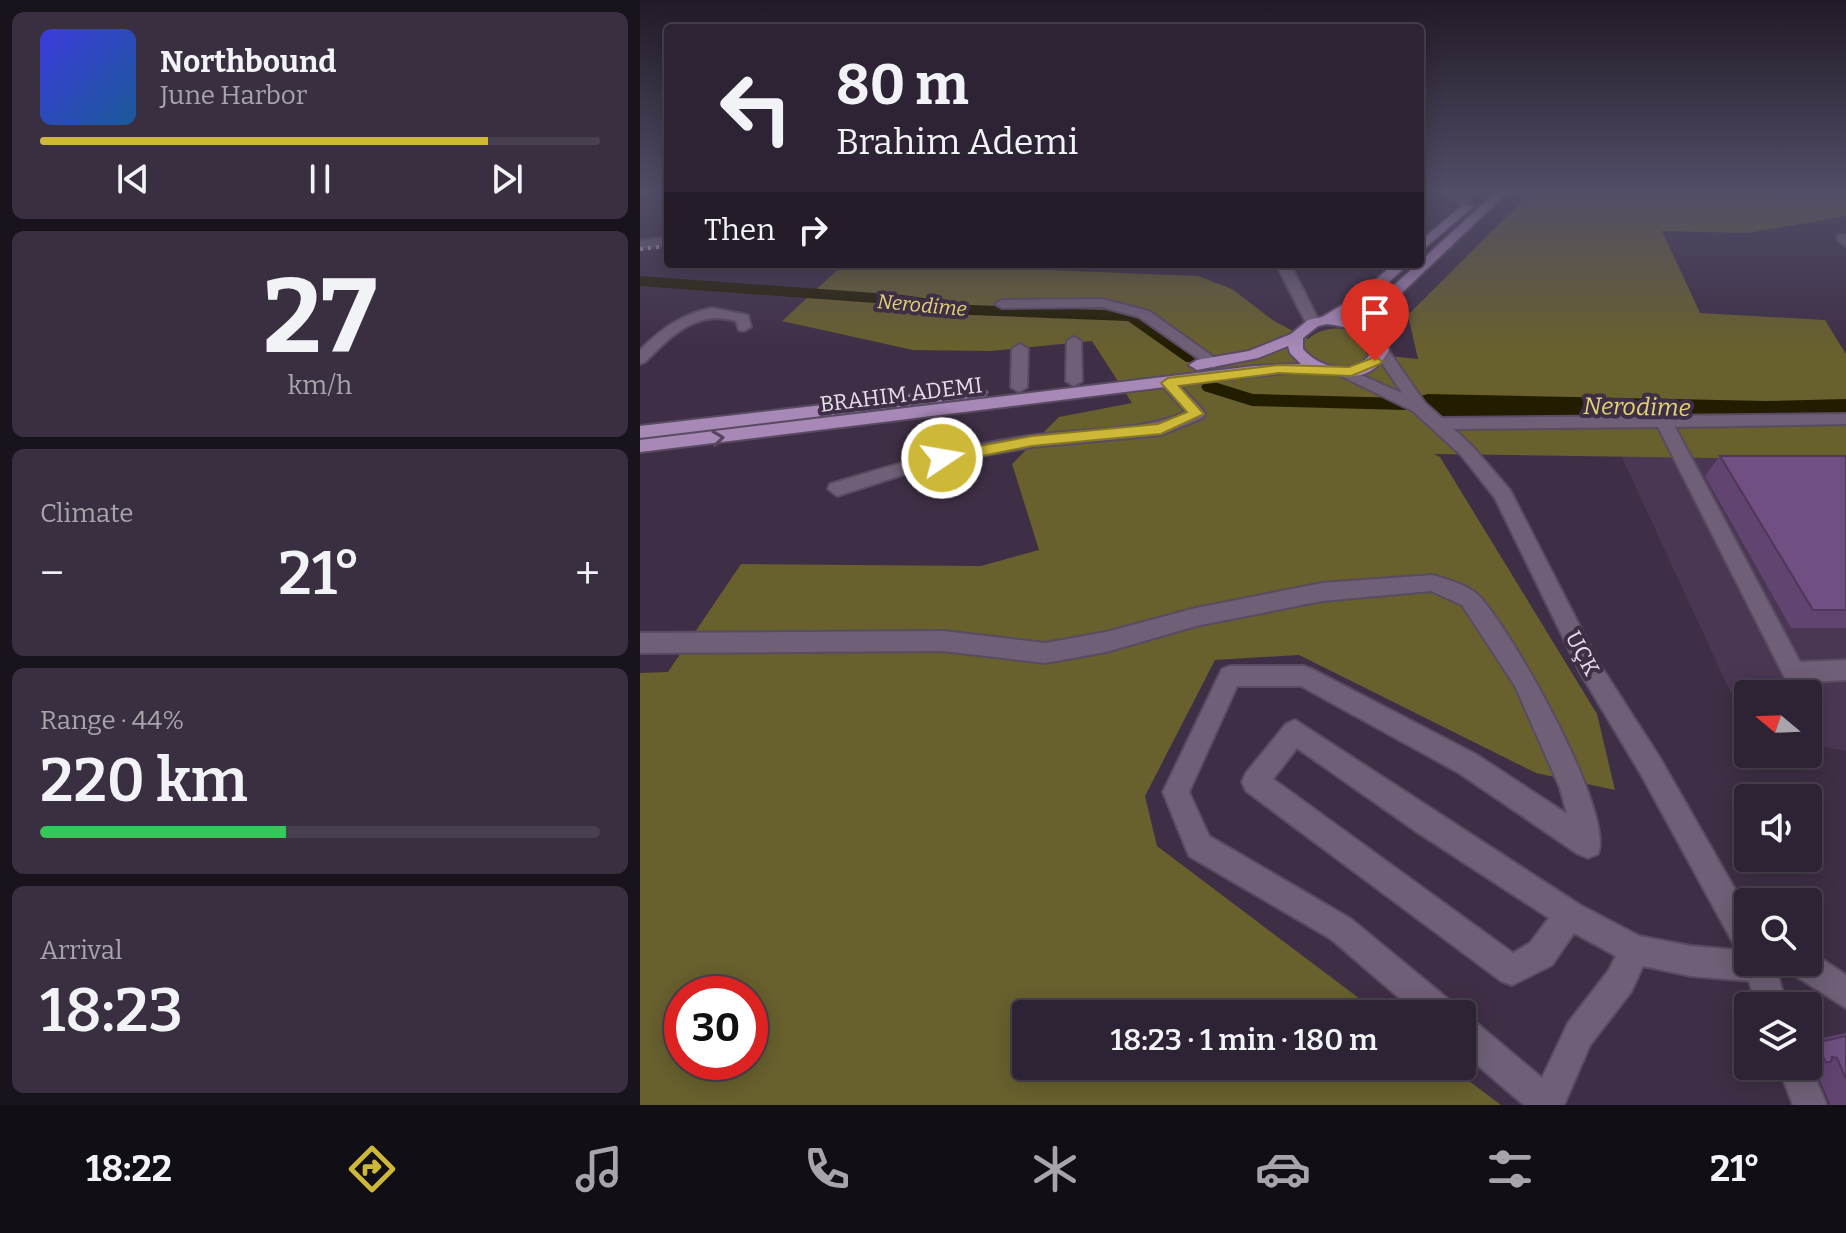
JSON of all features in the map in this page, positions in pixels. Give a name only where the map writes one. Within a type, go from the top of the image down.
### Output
[{"type":"main road","points":[[1424,265],[1446,245]]},
{"type":"main road","name":"BRAHIM ADEMI","points":[[640,432],[1074,381],[1253,355],[1296,337],[1359,301],[1395,268]]},
{"type":"main road","points":[[1341,372],[1369,366],[1379,344],[1376,321],[1385,301],[1421,268]]},
{"type":"main road","points":[[1320,321],[1356,325],[1379,344]]},
{"type":"main road","points":[[1296,337],[1295,350],[1306,363],[1316,368]]},
{"type":"main road","name":"BRAHIM ADEMI","points":[[640,446],[1254,371],[1316,368],[1341,372]]},
{"type":"street","points":[[1286,268],[1320,321]]},
{"type":"street","points":[[1002,304],[1102,303],[1144,314],[1214,363]]},
{"type":"street","points":[[640,359],[666,332],[695,315],[725,311],[743,318],[744,327]]},
{"type":"street","points":[[1074,341],[1074,381]]},
{"type":"street","name":"UÇK","points":[[1379,344],[1419,407]]},
{"type":"street","points":[[1019,387],[1020,349]]},
{"type":"street","name":"UÇK","points":[[1341,372],[1419,407],[1439,424],[1503,495],[1589,667],[1734,906]]},
{"type":"street","points":[[837,489],[915,464],[968,452],[1032,441],[1161,429],[1197,414],[1168,383]]},
{"type":"street","points":[[1439,424],[1846,419]]},
{"type":"street","points":[[1664,422],[1794,673],[1846,670]]},
{"type":"street","points":[[640,643],[943,641],[1045,653],[1106,642],[1196,617],[1322,592],[1433,583],[1469,599],[1524,679],[1573,787],[1588,844],[1468,764],[1304,676],[1230,676],[1176,792],[1199,846],[1341,929],[1425,1000]]},
{"type":"street","points":[[1570,915],[1541,954],[1512,970],[1255,782],[1295,732],[1426,823],[1570,915],[1635,950],[1691,961],[1734,958]]},
{"type":"street","points":[[1476,1043],[1547,1104],[1579,1034],[1620,981],[1635,950]]},
{"type":"street","points":[[1822,976],[1846,993]]},
{"type":"street","points":[[1800,1080],[1810,1105]]},
{"type":"shaded area","points":[[1478,245],[1668,245],[1700,313],[1825,320],[1846,354],[1846,460],[1434,454],[1440,457],[1597,714],[1615,790],[1536,773],[1299,655],[1215,660],[1145,796],[1157,846],[1361,1000],[1012,1000],[1012,1080],[1468,1080],[1501,1105],[640,1105],[640,673],[668,672],[741,564],[981,566],[1039,550],[1012,464],[1059,417],[1132,403],[1092,341],[991,351],[913,350],[782,321],[840,268],[994,268],[1198,276],[1232,289],[1274,321],[1308,339],[1330,329],[1353,332],[1366,342],[1366,354],[1418,359],[1408,315]]},
{"type":"shaded area","points":[[1614,440],[1846,444],[1846,751],[1822,747],[1822,680],[1734,680],[1734,700]]},
{"type":"building","points":[[1720,456],[1846,456],[1846,610],[1813,610]]},
{"type":"building","points":[[1846,1036],[1846,1079],[1837,1058],[1832,1057],[1831,1062],[1826,1062],[1822,1055],[1822,1041]]},
{"type":"waterway","name":"Nerodime","points":[[640,281],[903,300],[971,310],[1132,316],[1192,358]]},
{"type":"waterway","name":"Nerodime","points":[[1211,387],[1252,400],[1406,404]]},
{"type":"waterway","name":"Nerodime","points":[[1428,405],[1767,412],[1846,410]]},
{"type":"railway","points":[[640,249],[664,246]]},
{"type":"route","points":[[942,458],[1032,441],[1161,429],[1197,414],[1168,383],[1279,369],[1351,371],[1375,361]]}]
